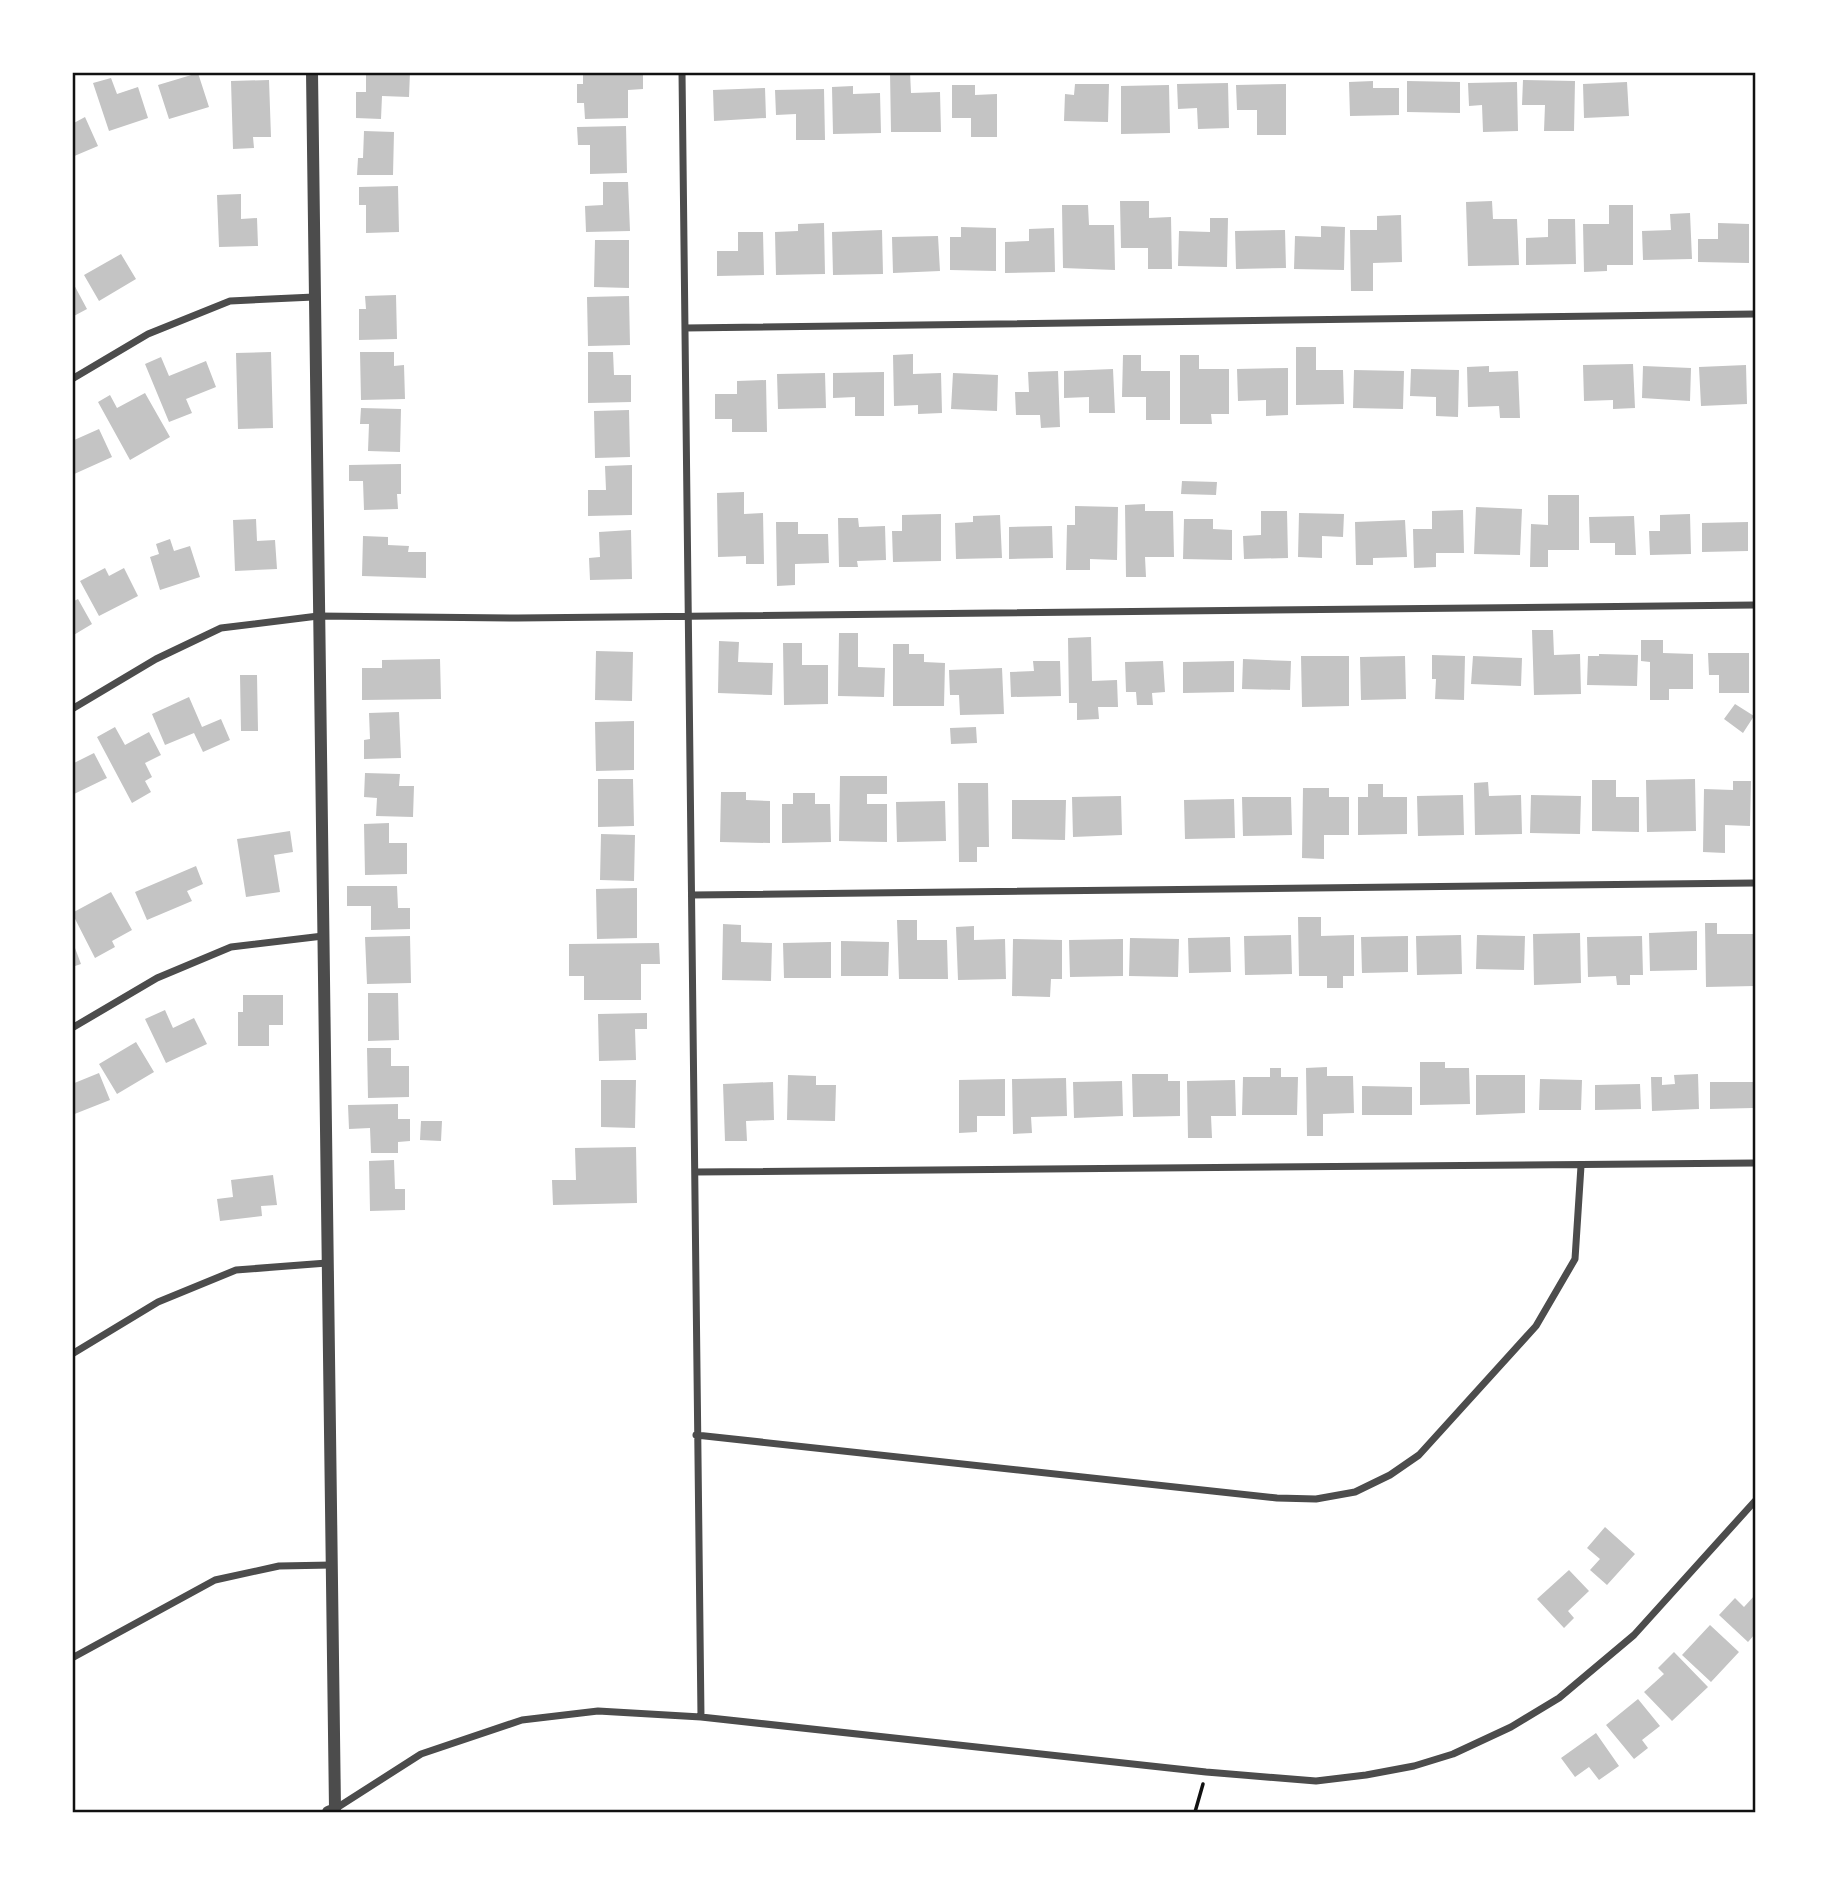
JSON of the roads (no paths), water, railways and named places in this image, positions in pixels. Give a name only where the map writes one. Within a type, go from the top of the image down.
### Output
[{"type":"street","points":[[312,72],[332,1566],[331,1811]]},
{"type":"street","points":[[682,72],[701,1717]]},
{"type":"street","points":[[72,379],[148,334],[230,301],[314,297]]},
{"type":"street","points":[[685,328],[1755,314]]},
{"type":"street","points":[[72,709],[156,659],[221,628],[318,616],[518,618],[1755,605]]},
{"type":"street","points":[[692,895],[1755,883]]},
{"type":"street","points":[[72,1028],[157,978],[231,947],[323,936]]},
{"type":"street","points":[[695,1172],[1755,1163]]},
{"type":"street","points":[[696,1435],[1277,1498],[1316,1499],[1355,1492],[1390,1475],[1419,1455],[1536,1326],[1575,1259],[1581,1166]]},
{"type":"street","points":[[72,1354],[159,1302],[236,1270],[327,1263]]},
{"type":"street","points":[[331,1811],[421,1754],[522,1720],[598,1711],[701,1717],[1206,1772],[1316,1781],[1414,1766],[1453,1754],[1511,1727],[1559,1698],[1634,1634],[1755,1501]]},
{"type":"street","points":[[72,1658],[215,1580],[279,1566],[332,1566]]}]
